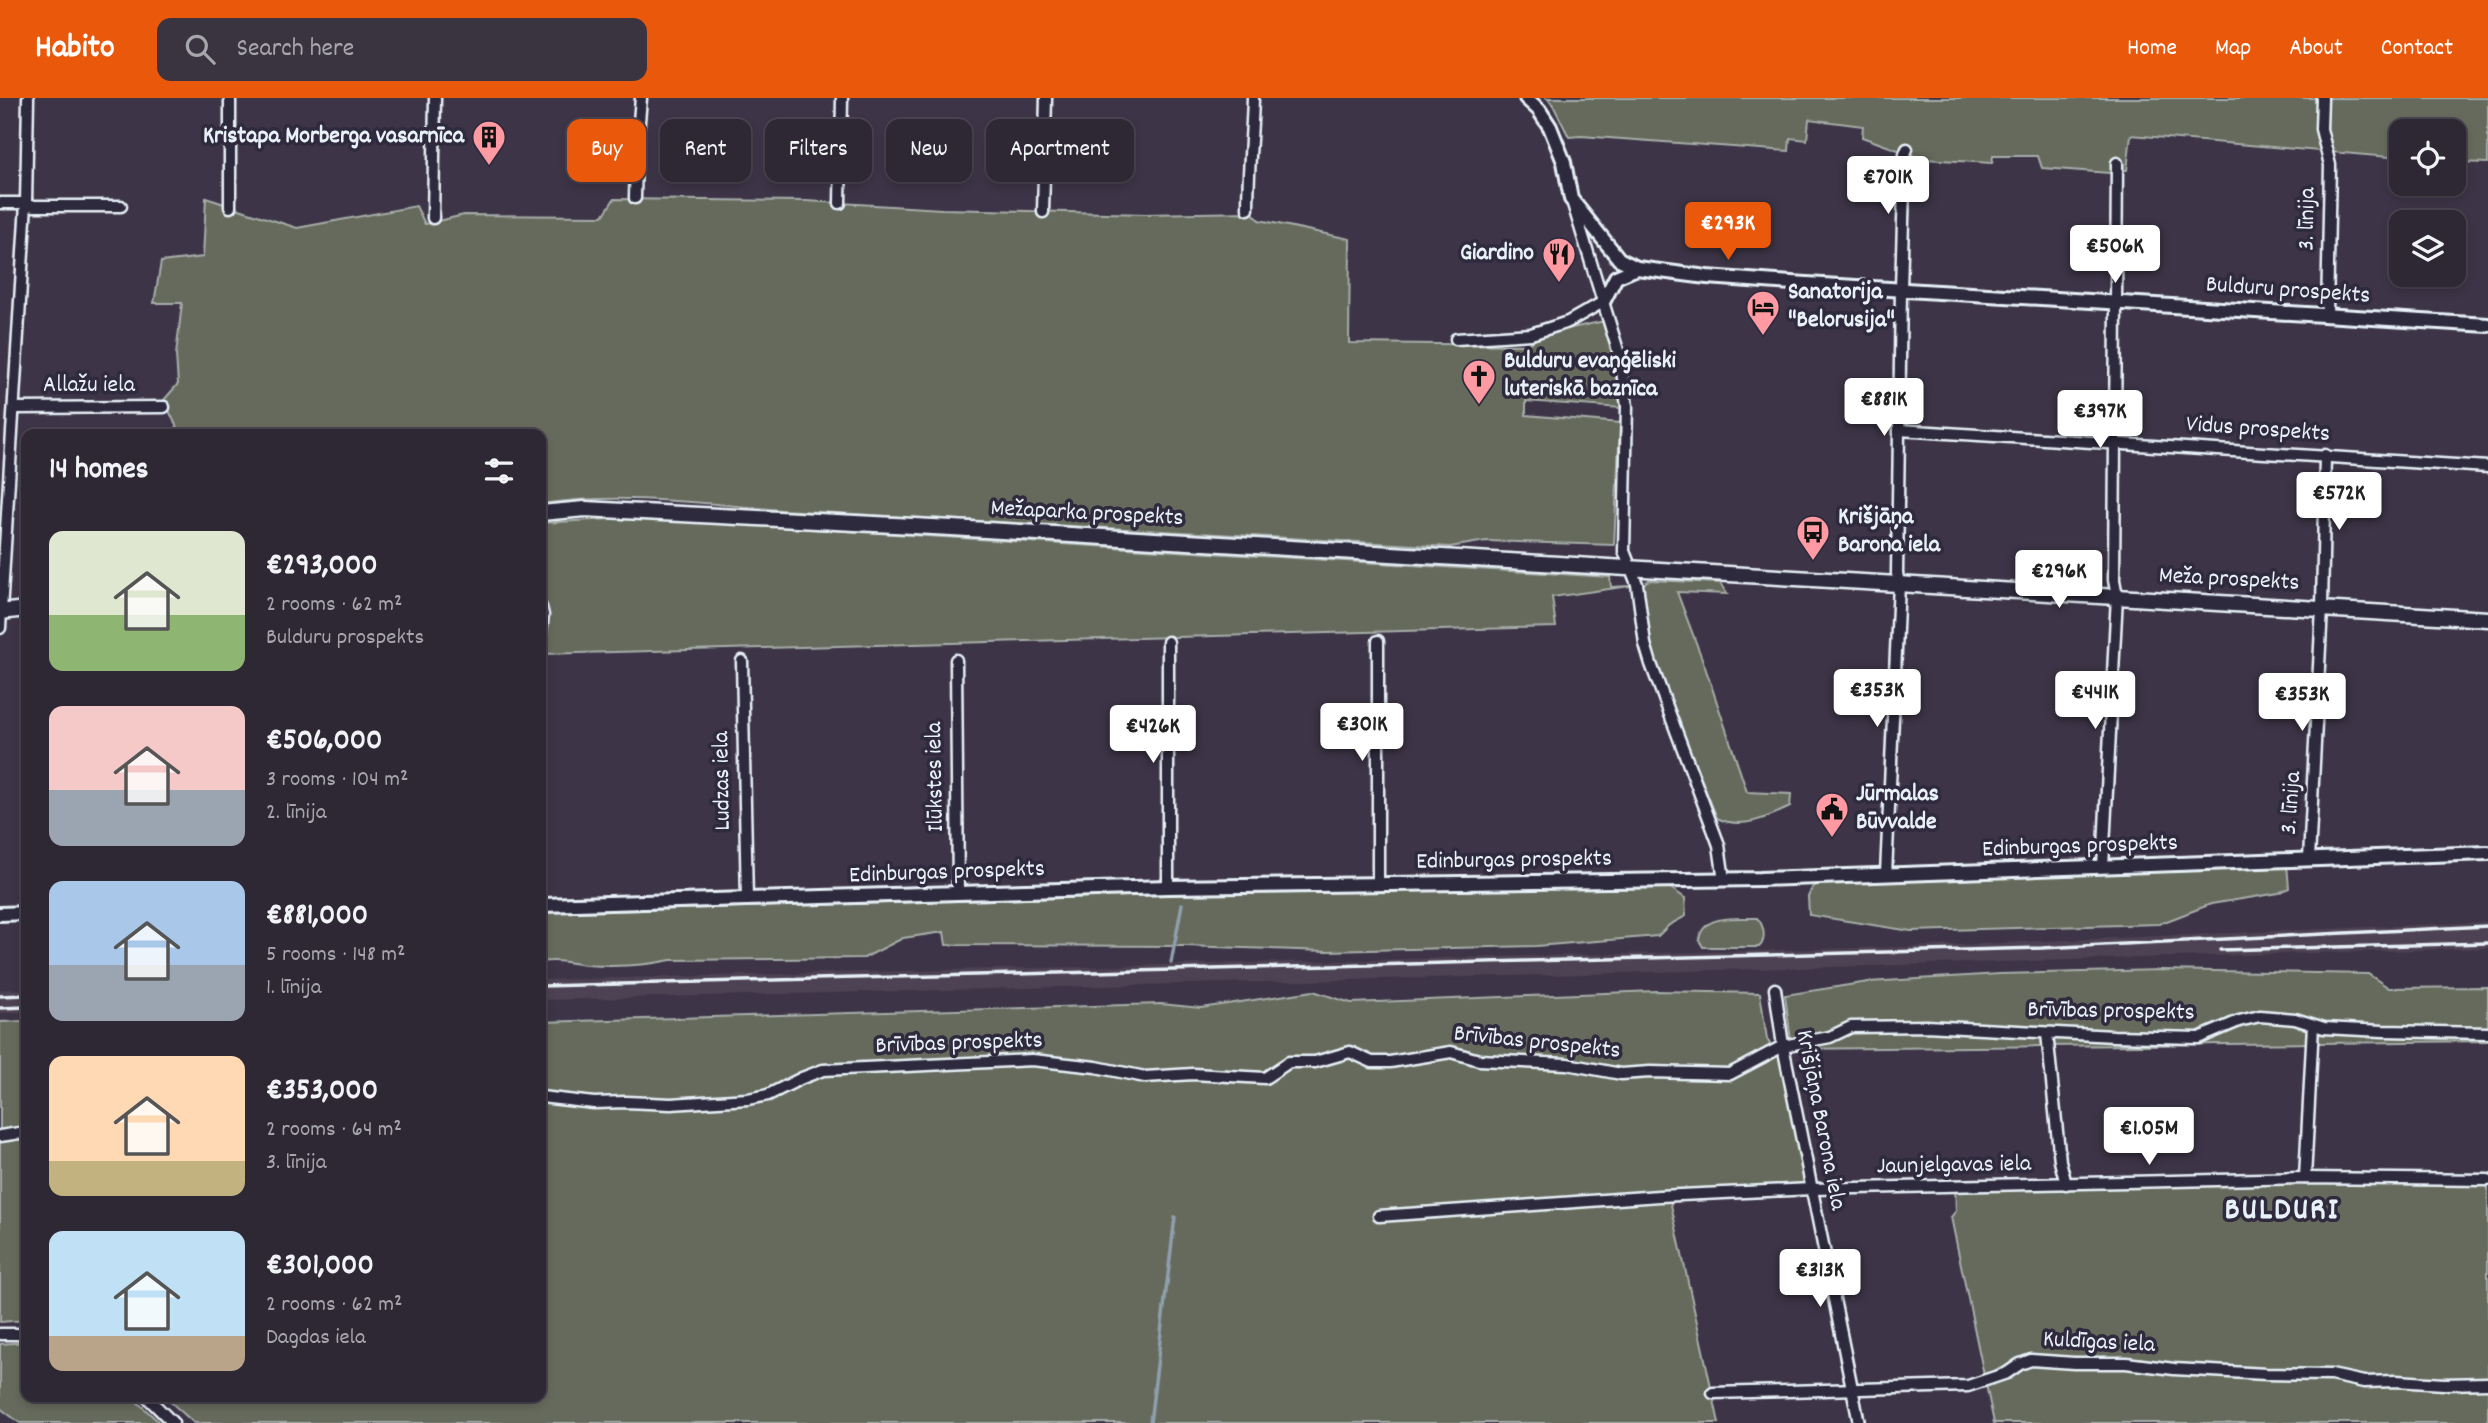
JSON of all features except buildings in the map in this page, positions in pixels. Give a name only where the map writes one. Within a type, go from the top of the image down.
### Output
[{"type":"main road","name":"Mežaparka prospekts","points":[[546,513],[585,509],[1631,569]]},
{"type":"main road","name":"Meža prospekts","points":[[1631,569],[2488,619]]},
{"type":"main road","points":[[1,612],[21,610]]},
{"type":"street","points":[[0,628],[26,203],[28,98]]},
{"type":"street","points":[[230,98],[230,208]]},
{"type":"street","points":[[433,218],[435,98]]},
{"type":"street","points":[[635,198],[641,98]]},
{"type":"street","points":[[840,203],[842,98]]},
{"type":"street","points":[[1043,212],[1046,98]]},
{"type":"street","points":[[1248,209],[1253,98]]},
{"type":"street","points":[[1526,98],[1539,110],[1550,127],[1564,162],[1571,199],[1620,357],[1627,407],[1624,551],[1637,583],[1645,644],[1651,664],[1719,845],[1724,880]]},
{"type":"street","name":"3. līnija","points":[[2322,98],[2321,129],[2330,165],[2327,315]]},
{"type":"street","points":[[1886,874],[1899,584],[1901,289],[1905,154],[1908,149]]},
{"type":"street","points":[[2103,867],[2117,596],[2114,580],[2117,163]]},
{"type":"street","name":"Bulduru prospekts","points":[[1571,199],[1619,259],[1637,268],[1707,277],[2488,325]]},
{"type":"street","points":[[0,203],[26,203],[34,206],[121,205]]},
{"type":"street","points":[[1456,339],[1531,334],[1569,322],[1603,302],[1616,277],[1637,268]]},
{"type":"street","name":"Allažu iela","points":[[14,408],[164,407]]},
{"type":"street","name":"Vidus prospekts","points":[[1899,430],[2488,467]]},
{"type":"street","name":"3. līnija","points":[[2309,859],[2322,608],[2325,455]]},
{"type":"street","points":[[1378,641],[1378,884]]},
{"type":"street","points":[[1168,642],[1168,887]]},
{"type":"street","name":"Ilūkstes iela","points":[[956,660],[958,894]]},
{"type":"street","name":"Ludzas iela","points":[[742,661],[747,900]]},
{"type":"street","name":"Edinburgas prospekts","points":[[546,905],[1168,887],[1724,880],[2488,853]]},
{"type":"street","points":[[0,914],[21,913]]},
{"type":"street","name":"Krišjāņa Barona iela","points":[[1775,989],[1783,1046],[1859,1423]]},
{"type":"street","name":"Brīvības prospekts","points":[[546,1098],[594,1103],[671,1104],[748,1099],[768,1095],[823,1070],[1032,1060],[1145,1077],[1193,1074],[1265,1078],[1289,1062],[1315,1062],[1350,1052],[1372,1062],[1390,1062],[1451,1052],[1487,1061],[1567,1064],[1620,1074],[1730,1074],[1783,1046],[1830,1037],[1851,1027],[1926,1026],[2199,1038],[2239,1021],[2260,1016],[2295,1019],[2313,1026],[2383,1031],[2488,1033]]},
{"type":"street","points":[[2305,1178],[2313,1026]]},
{"type":"street","points":[[2047,1033],[2060,1161],[2066,1184]]},
{"type":"street","points":[[0,1136],[21,1133]]},
{"type":"street","name":"Jaunjelgavas iela","points":[[1379,1216],[1659,1196],[1812,1189],[2305,1178],[2488,1180]]},
{"type":"street","points":[[0,1334],[21,1334]]},
{"type":"street","name":"Kuldīgas iela","points":[[1713,1393],[1968,1386],[2007,1373],[2031,1360],[2126,1363],[2174,1369],[2266,1374],[2331,1375],[2364,1382],[2488,1383]]},
{"type":"street","points":[[152,1402],[173,1423]]},
{"type":"shaded area","points":[[2488,922],[2488,948],[546,1000],[546,980],[1910,947]]},
{"type":"shaded area","points":[[21,989],[21,1012],[0,1013],[0,990]]},
{"type":"green space","points":[[1547,98],[2488,98],[2488,163],[2466,162],[2466,119],[2389,119],[2389,157],[2131,135],[2127,170],[2110,173],[2042,168],[2038,156],[1993,156],[1992,163],[1923,159],[1862,137],[1863,126],[1809,119],[1807,140],[1790,138],[1789,151],[1569,137]]},
{"type":"green space","points":[[206,198],[297,228],[416,206],[425,224],[464,215],[603,216],[614,199],[806,201],[942,209],[1146,214],[1252,212],[1259,220],[1350,239],[1349,343],[1526,345],[1543,334],[1605,321],[1618,379],[1621,408],[1526,401],[1526,415],[1620,423],[1614,545],[1486,541],[1450,547],[781,510],[661,500],[600,499],[546,503],[546,429],[178,429],[164,400],[178,384],[176,355],[182,303],[154,303],[161,262],[203,257]]},
{"type":"green space","points":[[628,518],[1610,577],[1611,587],[1630,586],[1552,597],[1556,627],[546,654],[546,523]]},
{"type":"green space","points":[[1649,580],[1720,583],[1727,594],[1677,592],[1747,792],[1791,794],[1790,807],[1745,823],[1717,818],[1656,667],[1642,599],[1643,584]]},
{"type":"green space","points":[[2287,864],[2289,888],[2279,893],[2211,904],[2159,924],[1911,931],[1809,915],[1808,897],[1812,888],[1818,884]]},
{"type":"green space","points":[[1669,887],[1685,898],[1686,916],[1669,925],[1658,936],[1536,946],[1327,951],[1185,946],[946,945],[944,932],[903,938],[864,958],[671,960],[618,966],[546,962],[546,913],[1162,895]]},
{"type":"green space","points":[[1757,918],[1764,932],[1759,947],[1703,947],[1699,940],[1702,931],[1714,921]]},
{"type":"green space","points":[[2161,970],[2368,974],[2389,988],[2488,987],[2488,1041],[1792,1049],[1785,995],[1868,982],[2000,974]]},
{"type":"green space","points":[[1313,991],[1351,1003],[1656,991],[1760,993],[1767,1039],[1774,1051],[1783,1046],[1804,1183],[1668,1191],[1719,1423],[194,1423],[171,1402],[546,1402],[546,1022],[1161,1004],[1201,1008]]},
{"type":"green space","points":[[21,1021],[21,1320],[0,1322],[0,1022]]},
{"type":"green space","points":[[2488,1180],[2488,1423],[1994,1423],[1951,1217],[1956,1211],[1955,1188]]},
{"type":"green space","points":[[21,1342],[21,1402],[137,1402],[160,1423],[20,1423],[0,1408],[0,1344]]},
{"type":"waterway","points":[[1171,963],[1182,904]]},
{"type":"waterway","points":[[1150,1423],[1175,1217]]},
{"type":"railway","points":[[546,986],[2042,948],[2488,926]]},
{"type":"railway","points":[[2220,950],[2488,943]]},
{"type":"railway","points":[[0,996],[21,995]]},
{"type":"railway","points":[[0,1008],[21,1007]]},
{"type":"place","name":"Kristapa Morberga vasarnīca","points":[[489,167]]},
{"type":"place","name":"Giardino","points":[[1559,284]]},
{"type":"place","name":"Sanatorija \"Belorusija\"","points":[[1763,337]]},
{"type":"place","name":"Bulduru evaņģēliski luteriskā baznīca","points":[[1479,406]]},
{"type":"place","name":"Krišjāņa Barona iela","points":[[1813,562]]},
{"type":"place","name":"Jūrmalas Būvvalde","points":[[1832,839]]},
{"type":"district","name":"BULDURI","points":[[2282,1212]]}]
